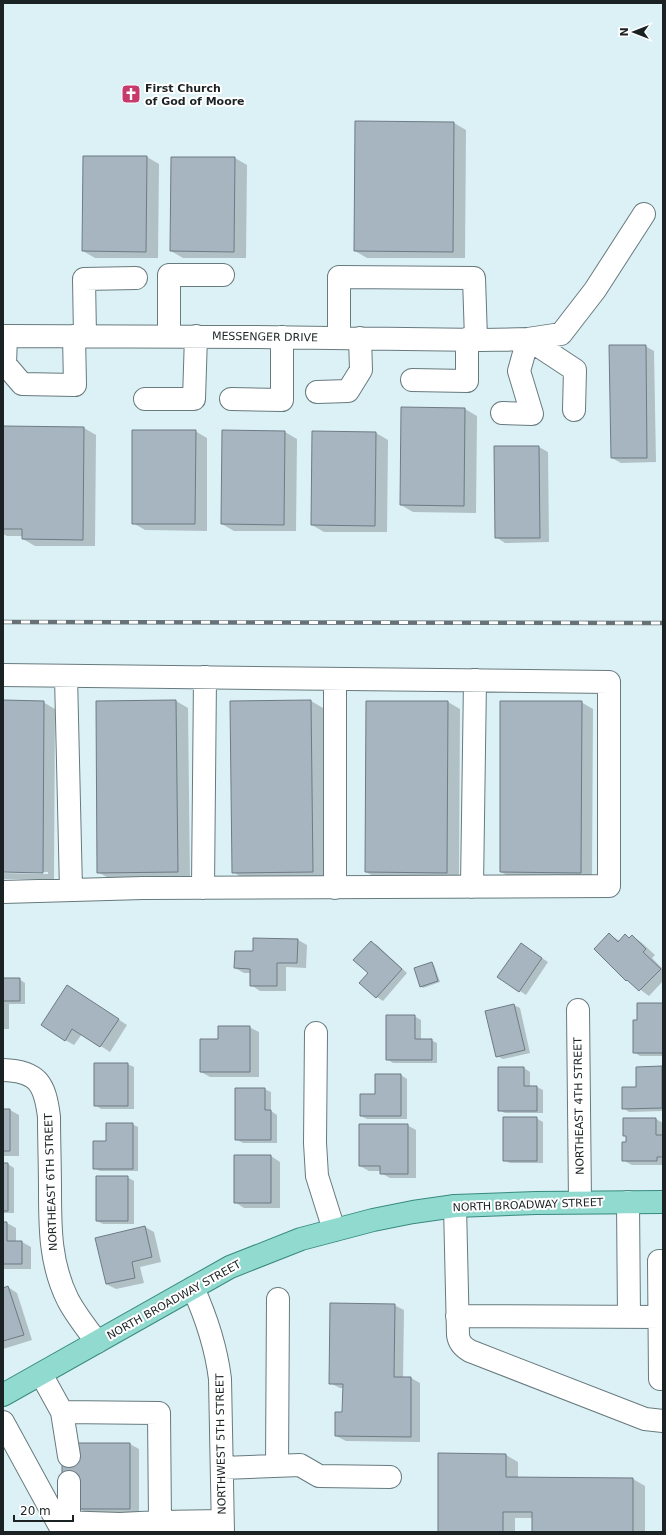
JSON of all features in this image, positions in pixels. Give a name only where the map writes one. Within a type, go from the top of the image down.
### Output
[{"type":"main road","name":"NORTH BROADWAY STREET","points":[[3,1395],[230,1267],[267,1251],[301,1239],[413,1212],[455,1206],[580,1202],[663,1202]]},
{"type":"street","name":"MESSENGER DRIVE","points":[[4,336],[528,339],[561,334],[595,290],[644,214]]},
{"type":"street","points":[[169,336],[169,275],[223,275]]},
{"type":"street","points":[[339,338],[339,277],[474,278],[472,339],[467,381],[412,380]]},
{"type":"street","points":[[4,336],[5,364],[22,384],[75,385],[84,279],[136,278]]},
{"type":"street","points":[[145,399],[194,399],[196,336]]},
{"type":"street","points":[[231,399],[282,400],[282,337]]},
{"type":"street","points":[[317,392],[348,391],[361,370],[360,338]]},
{"type":"street","points":[[502,413],[532,414],[519,371],[528,339],[575,370],[574,410]]},
{"type":"street","points":[[3,675],[609,682],[609,886],[203,888],[3,892]]},
{"type":"street","points":[[66,676],[71,890]]},
{"type":"street","points":[[203,888],[205,677]]},
{"type":"street","points":[[335,679],[336,888]]},
{"type":"street","points":[[472,887],[475,680]]},
{"type":"street","name":"NORTHEAST 4TH STREET","points":[[578,1010],[580,1202]]},
{"type":"street","points":[[316,1033],[315,1143],[317,1176],[334,1230]]},
{"type":"street","name":"NORTHEAST 6TH STREET","points":[[3,1070],[26,1073],[34,1077],[40,1084],[47,1102],[49,1117],[51,1248],[54,1262],[67,1298],[76,1314],[97,1342]]},
{"type":"street","points":[[628,1202],[629,1317]]},
{"type":"street","points":[[455,1206],[458,1340],[464,1347],[470,1351],[645,1419],[663,1421]]},
{"type":"street","points":[[663,1260],[659,1261],[661,1317],[660,1379],[663,1379]]},
{"type":"street","name":"NORTHWEST 5TH STREET","points":[[193,1288],[207,1320],[217,1356],[222,1399],[223,1526]]},
{"type":"street","points":[[277,1466],[278,1299]]},
{"type":"street","points":[[457,1316],[661,1317]]},
{"type":"street","points":[[41,1374],[62,1412],[69,1456]]},
{"type":"street","points":[[62,1412],[158,1413],[160,1522]]},
{"type":"street","points":[[3,1422],[64,1526]]},
{"type":"street","points":[[222,1468],[300,1465],[319,1476],[390,1477]]},
{"type":"street","points":[[64,1526],[69,1482]]},
{"type":"street","points":[[64,1526],[123,1528],[160,1522],[223,1526]]},
{"type":"building","points":[[355,121],[454,122],[453,252],[354,251]]},
{"type":"building","points":[[83,156],[147,156],[146,252],[82,251]]},
{"type":"building","points":[[171,157],[235,157],[234,252],[170,251]]},
{"type":"building","points":[[609,345],[646,345],[647,458],[611,458]]},
{"type":"building","points":[[401,407],[465,408],[464,506],[400,505]]},
{"type":"building","points":[[3,426],[84,427],[83,540],[22,539],[22,529],[3,529]]},
{"type":"building","points":[[132,430],[196,430],[195,524],[132,524]]},
{"type":"building","points":[[222,430],[285,431],[284,525],[221,524]]},
{"type":"building","points":[[312,431],[376,432],[375,526],[311,525]]},
{"type":"building","points":[[494,446],[539,446],[540,538],[495,538]]},
{"type":"building","points":[[3,700],[44,701],[43,873],[3,872]]},
{"type":"building","points":[[176,700],[178,872],[97,873],[96,701]]},
{"type":"building","points":[[311,700],[313,872],[232,873],[230,701]]},
{"type":"building","points":[[366,701],[448,701],[447,873],[365,872]]},
{"type":"building","points":[[500,701],[582,701],[581,873],[500,872]]},
{"type":"building","points":[[609,933],[618,942],[625,934],[629,938],[632,935],[646,949],[643,952],[661,969],[639,991],[627,980],[626,981],[594,949]]},
{"type":"building","points":[[253,938],[298,939],[297,963],[277,963],[277,986],[250,986],[250,969],[234,968],[235,951],[253,951]]},
{"type":"building","points":[[371,941],[402,969],[376,998],[359,983],[368,973],[353,960]]},
{"type":"building","points":[[521,943],[542,958],[519,992],[497,977]]},
{"type":"building","points":[[432,962],[438,981],[420,987],[414,968]]},
{"type":"building","points":[[3,978],[20,978],[20,1001],[3,1001]]},
{"type":"building","points":[[67,985],[119,1019],[100,1047],[72,1029],[65,1041],[41,1025]]},
{"type":"building","points":[[637,1003],[663,1003],[663,1053],[633,1053],[633,1020],[637,1020]]},
{"type":"building","points":[[514,1004],[525,1050],[496,1057],[485,1011]]},
{"type":"building","points":[[386,1015],[415,1015],[415,1039],[432,1039],[432,1060],[386,1060]]},
{"type":"building","points":[[218,1026],[250,1026],[250,1072],[200,1072],[200,1039],[218,1039]]},
{"type":"building","points":[[94,1063],[128,1063],[128,1106],[94,1106]]},
{"type":"building","points":[[662,1066],[662,1108],[622,1109],[622,1087],[636,1087],[636,1067]]},
{"type":"building","points":[[498,1067],[524,1067],[524,1086],[537,1086],[537,1111],[498,1111]]},
{"type":"building","points":[[375,1074],[401,1074],[401,1116],[360,1116],[360,1094],[375,1094]]},
{"type":"building","points":[[235,1088],[265,1088],[265,1110],[271,1110],[271,1140],[235,1140]]},
{"type":"building","points":[[3,1109],[10,1109],[10,1151],[3,1151]]},
{"type":"building","points":[[503,1117],[537,1117],[537,1161],[503,1161]]},
{"type":"building","points":[[623,1118],[656,1118],[656,1135],[663,1135],[663,1157],[657,1157],[657,1161],[622,1161],[622,1142],[626,1142],[626,1136],[623,1136]]},
{"type":"building","points":[[106,1123],[133,1123],[133,1169],[93,1169],[93,1141],[106,1141]]},
{"type":"building","points":[[359,1124],[408,1124],[408,1174],[380,1174],[380,1166],[359,1166]]},
{"type":"building","points":[[234,1155],[271,1155],[271,1203],[234,1203]]},
{"type":"building","points":[[3,1163],[8,1163],[8,1211],[3,1211]]},
{"type":"building","points":[[96,1176],[128,1176],[128,1221],[96,1221]]},
{"type":"building","points":[[3,1222],[7,1222],[7,1241],[22,1241],[22,1264],[3,1264]]},
{"type":"building","points":[[145,1226],[152,1257],[132,1262],[135,1278],[106,1284],[95,1238]]},
{"type":"building","points":[[8,1286],[24,1335],[3,1341],[3,1288]]},
{"type":"building","points":[[330,1303],[395,1304],[394,1377],[411,1377],[411,1437],[335,1436],[335,1412],[342,1412],[343,1384],[329,1384]]},
{"type":"building","points":[[77,1443],[130,1443],[130,1509],[78,1509],[62,1479],[62,1460]]},
{"type":"building","points":[[438,1453],[506,1454],[506,1477],[633,1478],[633,1532],[532,1532],[532,1512],[503,1512],[503,1532],[438,1532]]},
{"type":"railway","points":[[3,622],[663,623]]},
{"type":"place","name":"First Church of God of Moore","points":[[131,94]]}]
